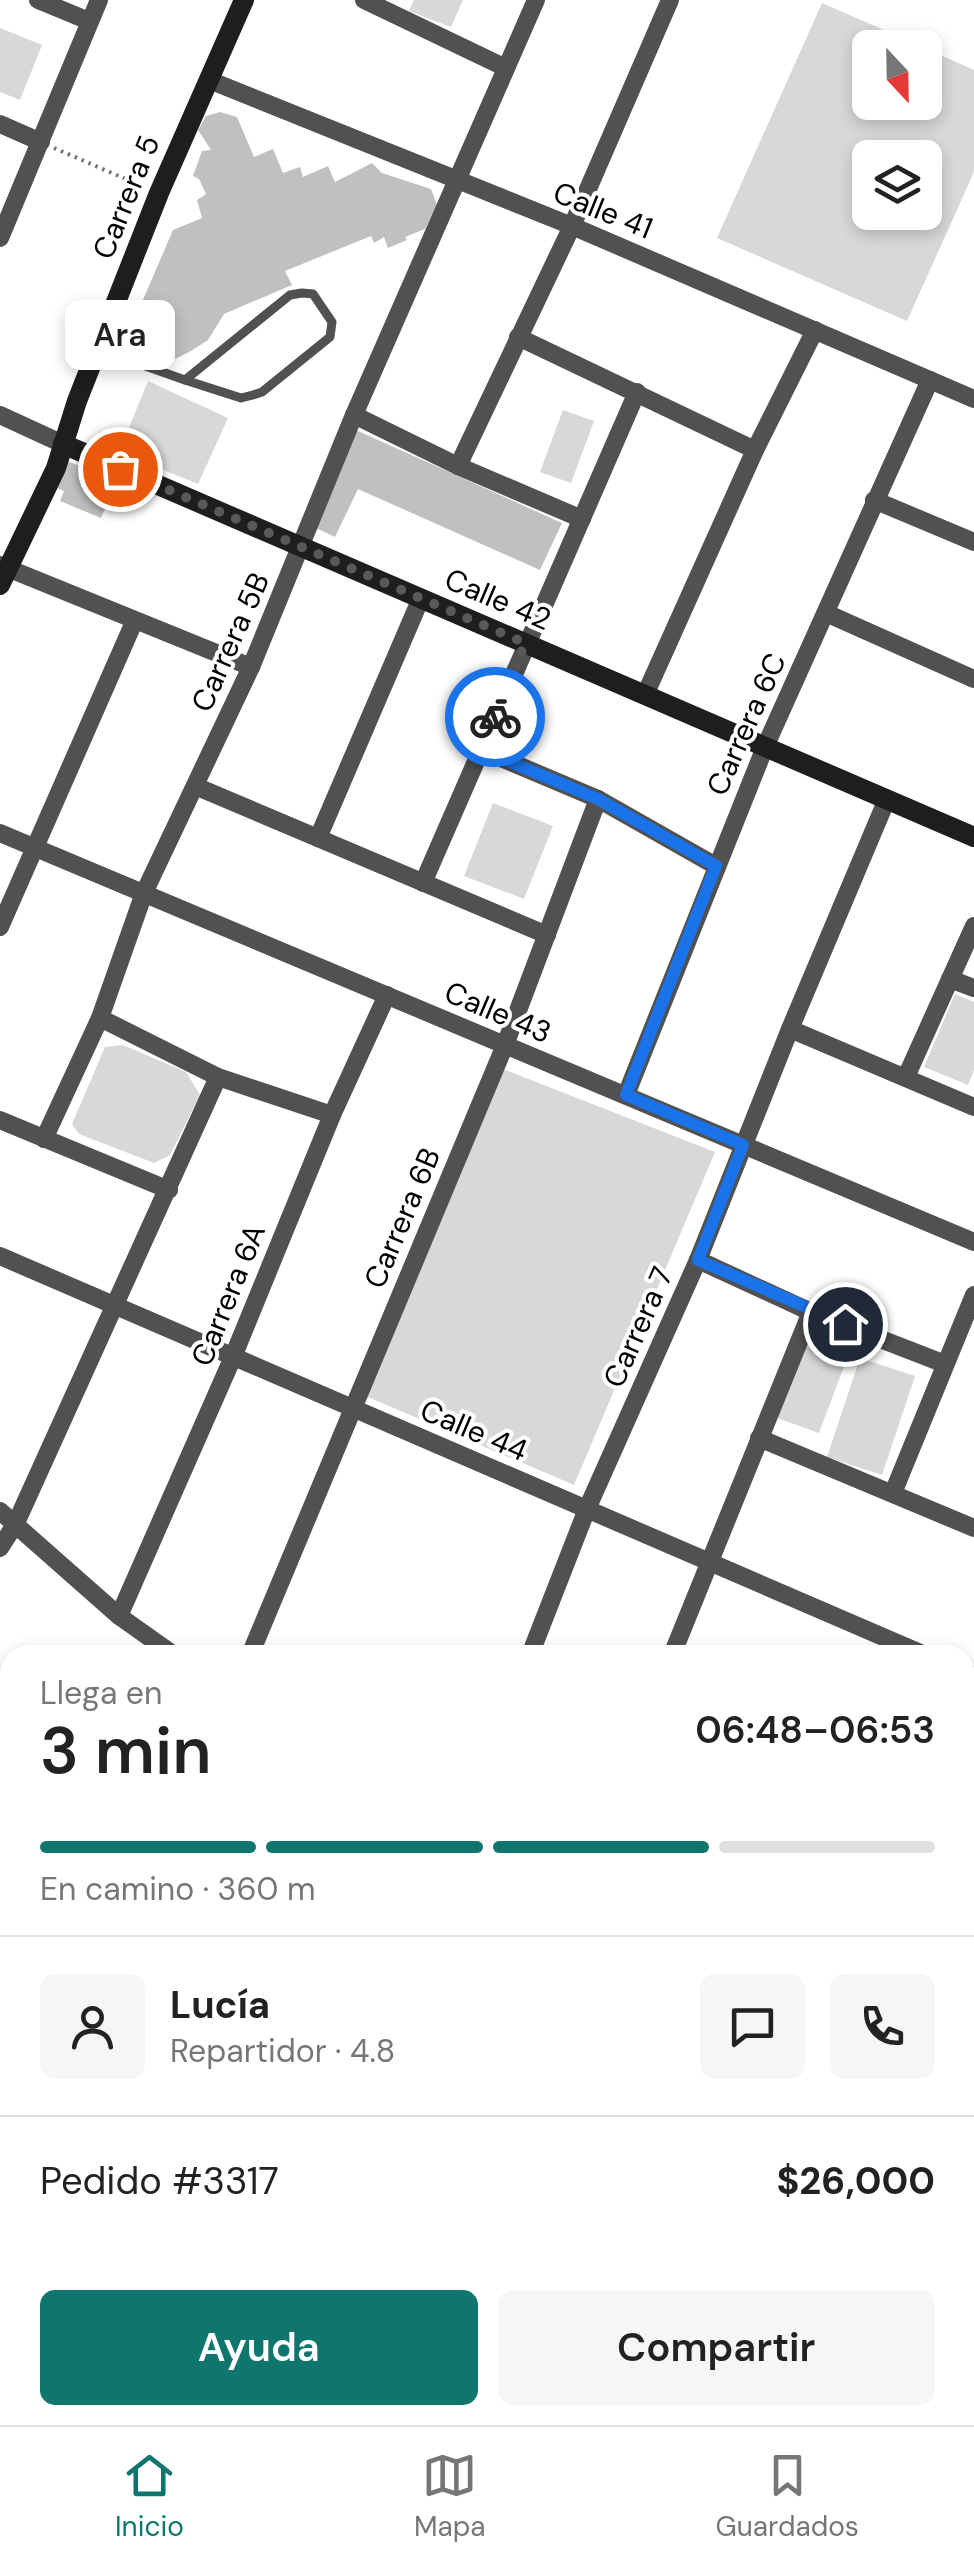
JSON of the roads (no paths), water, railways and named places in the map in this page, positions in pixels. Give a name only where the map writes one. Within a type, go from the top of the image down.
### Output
[{"type":"street","points":[[38,0],[89,21]]},
{"type":"street","points":[[0,238],[98,0]]},
{"type":"street","name":"Carrera 5","points":[[3,573],[56,468],[159,193],[244,0]]},
{"type":"street","name":"Carrera 5B","points":[[44,1139],[100,1018],[144,893],[252,667],[354,415],[536,0]]},
{"type":"street","points":[[458,466],[572,226],[670,0]]},
{"type":"street","points":[[368,1],[506,68]]},
{"type":"street","name":"Calle 41","points":[[209,80],[572,226],[974,399]]},
{"type":"street","points":[[0,124],[41,142]]},
{"type":"street","points":[[645,695],[754,450],[815,330]]},
{"type":"street","points":[[518,337],[754,450]]},
{"type":"street","name":"Carrera 6C","points":[[626,1095],[765,747],[930,380]]},
{"type":"street","points":[[423,882],[637,392]]},
{"type":"street","name":"Calle 42","points":[[0,415],[974,837]]},
{"type":"street","points":[[354,415],[458,466],[582,519]]},
{"type":"street","points":[[874,500],[974,542]]},
{"type":"street","points":[[3,573],[252,667]]},
{"type":"street","points":[[318,838],[420,598]]},
{"type":"street","points":[[826,612],[974,679]]},
{"type":"street","points":[[0,927],[134,622]]},
{"type":"street","points":[[482,750],[598,799],[716,866]]},
{"type":"street","points":[[195,786],[547,935]]},
{"type":"street","name":"Carrera 6B","points":[[254,1645],[506,1045],[598,799]]},
{"type":"street","name":"Carrera 7","points":[[534,1645],[587,1510],[698,1260],[887,800]]},
{"type":"street","name":"Calle 43","points":[[0,833],[974,1242]]},
{"type":"street","points":[[906,1077],[974,926]]},
{"type":"street","points":[[950,979],[974,988]]},
{"type":"street","name":"Carrera 6A","points":[[119,1616],[387,995]]},
{"type":"street","points":[[100,1018],[218,1076],[332,1115]]},
{"type":"street","points":[[790,1029],[974,1107]]},
{"type":"street","points":[[0,1548],[16,1523],[218,1076]]},
{"type":"street","points":[[0,1120],[169,1190]]},
{"type":"street","name":"Calle 44","points":[[1,1258],[902,1645]]},
{"type":"street","points":[[698,1260],[811,1312],[945,1364]]},
{"type":"street","points":[[892,1493],[974,1295]]},
{"type":"street","points":[[676,1645],[811,1312]]},
{"type":"street","points":[[759,1438],[974,1528]]},
{"type":"street","points":[[0,1511],[119,1616],[160,1645]]},
{"type":"lane","points":[[98,348],[185,380],[242,398],[262,392],[330,337],[332,322],[313,294],[290,296],[185,380]]},
{"type":"place","name":"Ara","points":[[120,469]]}]
